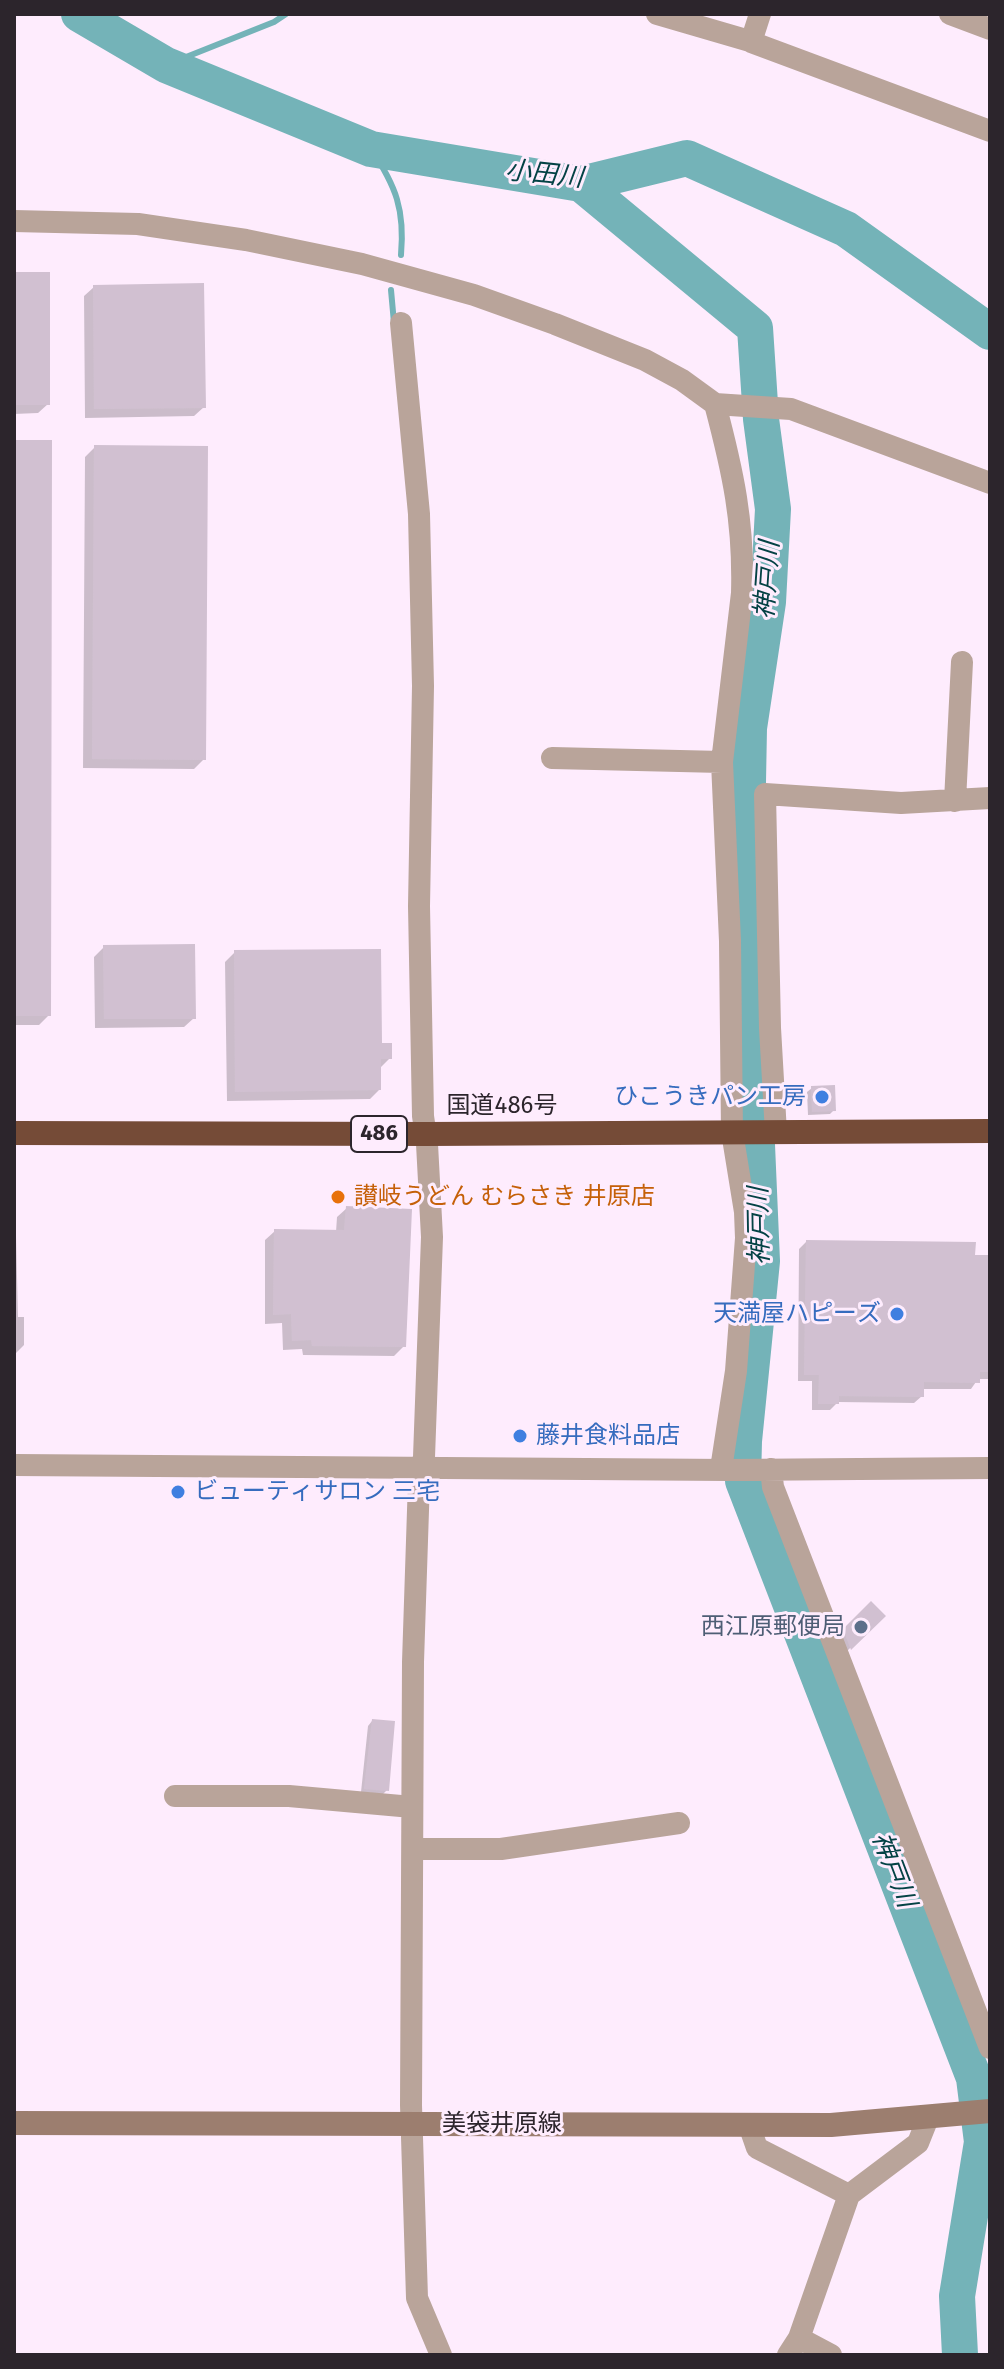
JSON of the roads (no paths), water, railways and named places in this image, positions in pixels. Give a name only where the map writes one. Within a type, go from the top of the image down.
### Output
[{"type":"highway","name":"国道486号","points":[[14,1133],[990,1131]]},
{"type":"main road","name":"美袋井原線","points":[[14,2123],[831,2125],[990,2111]]},
{"type":"street","points":[[657,14],[753,42],[990,131]]},
{"type":"street","points":[[753,42],[760,14]]},
{"type":"street","points":[[950,14],[990,29]]},
{"type":"street","points":[[14,221],[89,221],[152,226],[246,240],[362,264],[474,295],[581,334],[645,360],[722,405],[783,409],[821,419],[990,483]]},
{"type":"street","points":[[401,323],[419,514],[423,686],[419,906],[423,1116],[427,1134],[432,1237],[413,1662],[411,2105],[417,2298],[441,2355]]},
{"type":"street","points":[[722,405],[739,504],[742,554],[742,593],[722,762],[738,1133],[746,1238],[725,1470]]},
{"type":"street","points":[[955,801],[962,662]]},
{"type":"street","points":[[552,758],[722,762]]},
{"type":"street","points":[[772,1133],[765,794],[901,803],[990,798]]},
{"type":"street","points":[[14,1465],[725,1470],[989,1467]]},
{"type":"street","points":[[765,1469],[990,2048]]},
{"type":"street","points":[[175,1796],[289,1796],[412,1807]]},
{"type":"street","points":[[414,1849],[501,1849],[679,1823]]},
{"type":"street","points":[[831,2355],[794,2346],[849,2195],[918,2143],[928,2118]]},
{"type":"street","points":[[749,2125],[757,2148],[849,2195]]},
{"type":"waterway","name":"小田川","points":[[79,14],[166,65],[371,149],[581,184],[687,158],[846,229],[990,332]]},
{"type":"waterway","points":[[166,65],[274,22],[286,14]]},
{"type":"waterway","points":[[371,149],[397,199],[402,225],[401,255]]},
{"type":"waterway","name":"神戸川","points":[[581,184],[755,328],[761,419],[773,509],[768,602],[749,728],[746,889],[762,1261],[744,1441],[743,1481],[974,2078],[982,2142],[957,2296],[960,2355]]},
{"type":"waterway","points":[[391,290],[394,323]]},
{"type":"place","name":"ひこうきパン工房","points":[[822,1097]]},
{"type":"place","name":"讃岐うどん むらさき 井原店","points":[[338,1197]]},
{"type":"place","name":"天満屋ハピーズ","points":[[897,1314]]},
{"type":"place","name":"藤井食料品店","points":[[520,1436]]},
{"type":"place","name":"ビューティサロン 三宅","points":[[178,1492]]},
{"type":"place","name":"西江原郵便局","points":[[861,1627]]}]
